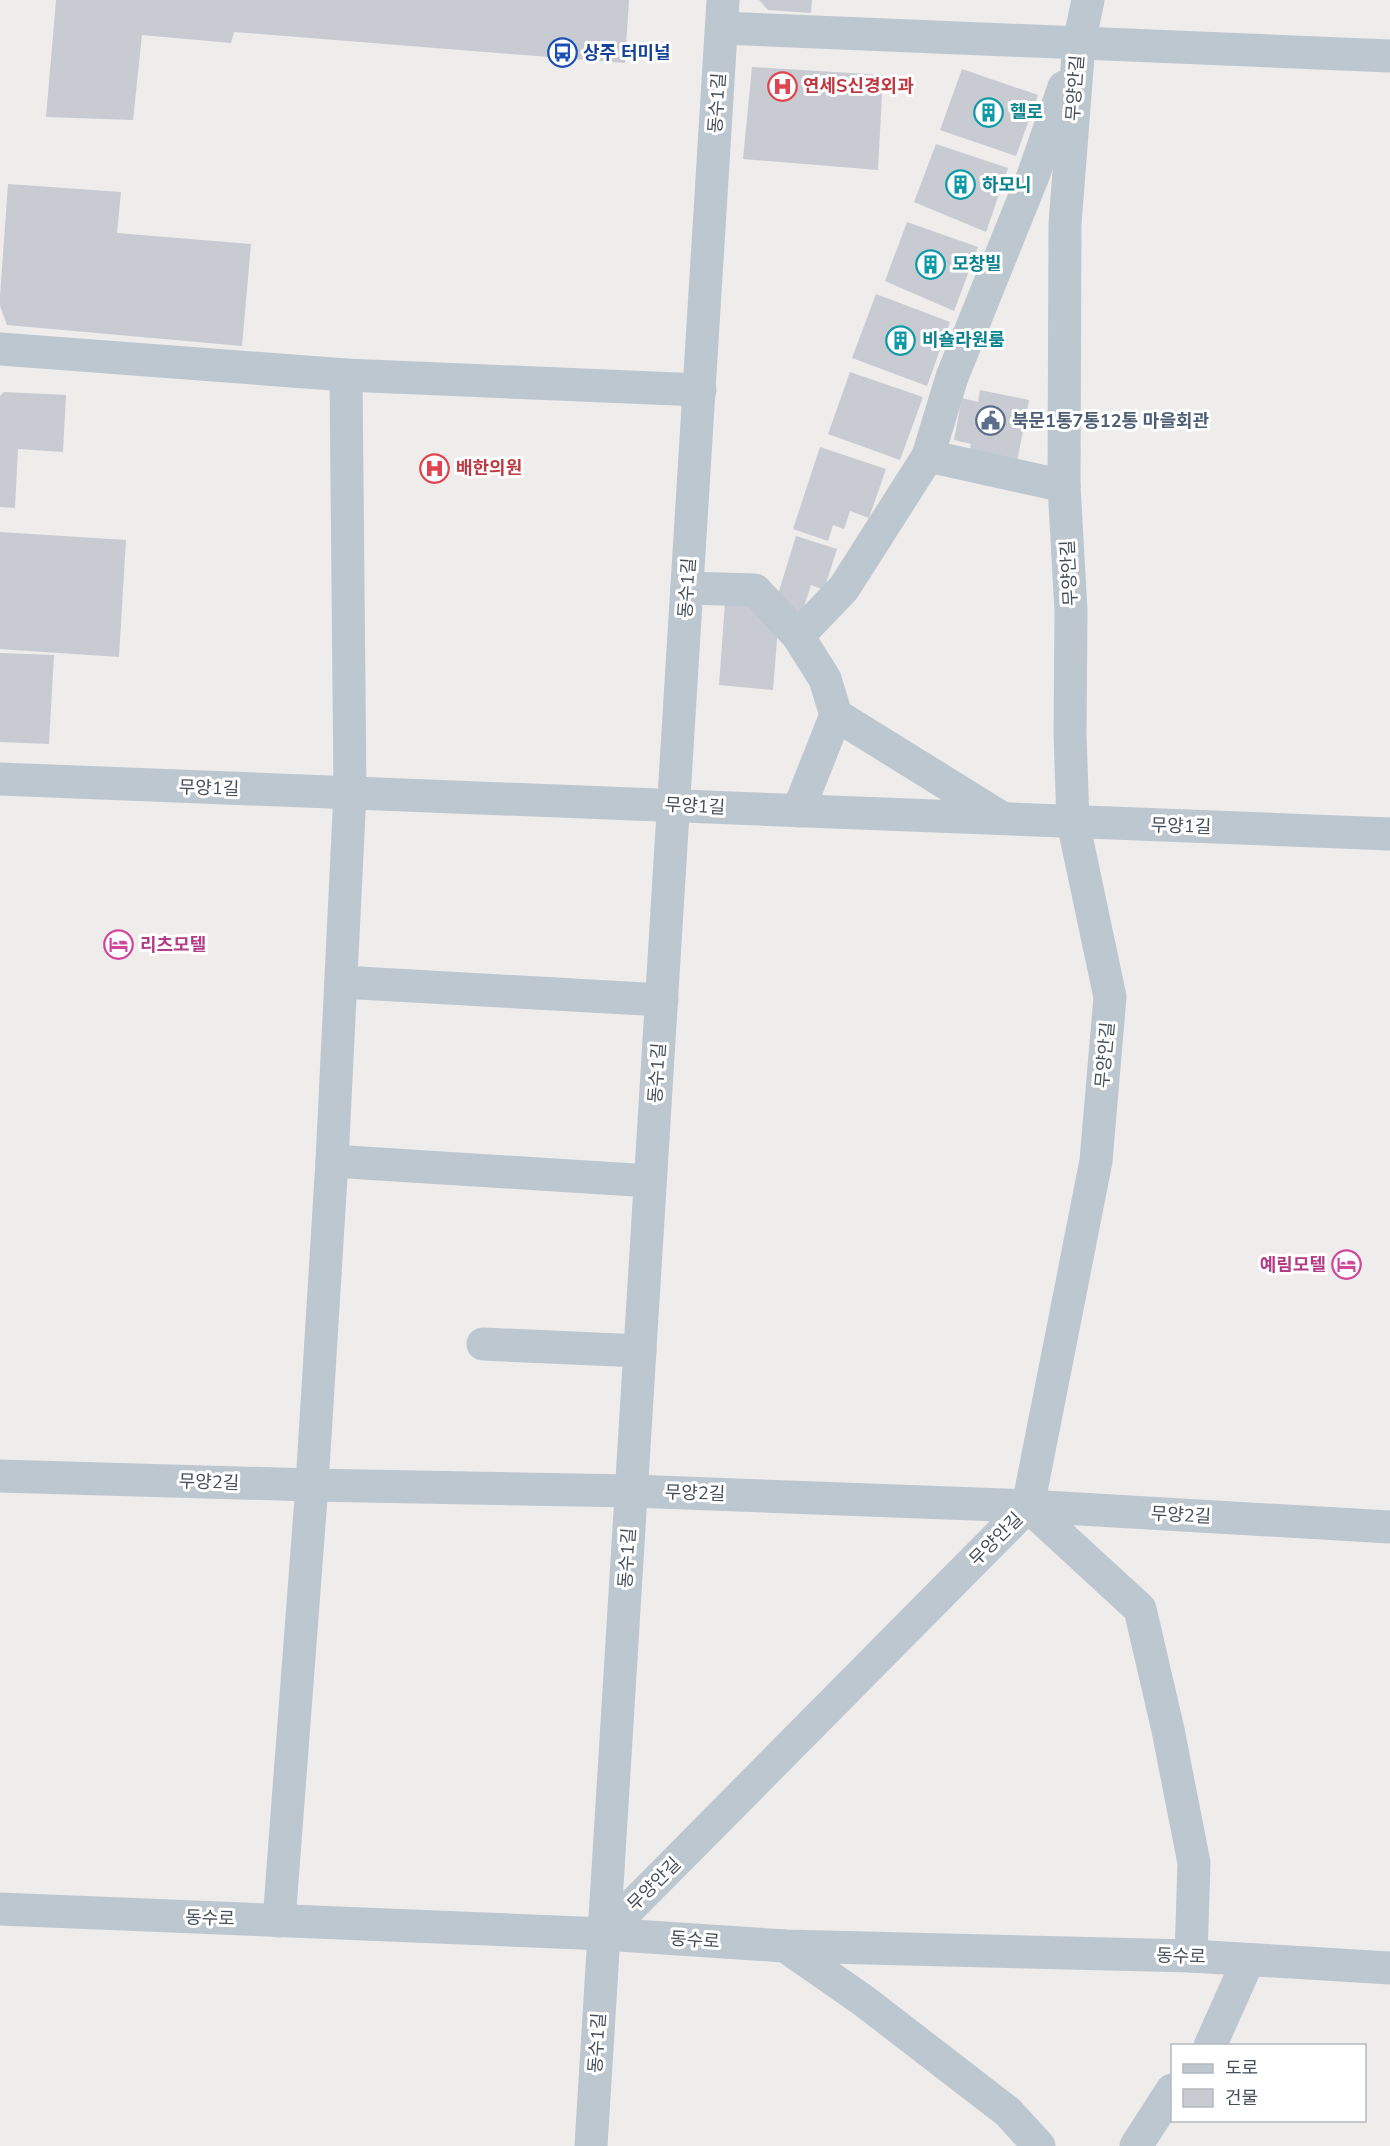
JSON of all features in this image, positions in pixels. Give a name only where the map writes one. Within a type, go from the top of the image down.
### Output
[{"type":"street","name":"무양안길","points":[[604,1934],[1028,1506],[1096,1161],[1110,997],[1073,822],[1070,734],[1071,611],[1064,486],[1065,224],[1079,43],[1088,0]]},
{"type":"street","points":[[723,14],[1079,43],[1390,56]]},
{"type":"street","name":"동수1길","points":[[591,2146],[723,14]]},
{"type":"street","points":[[798,636],[844,588],[928,456],[952,376],[1033,176],[1079,43]]},
{"type":"street","points":[[0,350],[346,375],[700,390]]},
{"type":"street","points":[[279,1921],[312,1485],[332,1161],[350,793],[346,375]]},
{"type":"street","points":[[928,456],[1064,486]]},
{"type":"street","points":[[687,588],[755,590],[798,636],[825,679],[836,715],[798,811]]},
{"type":"street","points":[[836,715],[1004,819]]},
{"type":"street","name":"무양1길","points":[[0,779],[1390,834]]},
{"type":"street","points":[[341,982],[662,1000]]},
{"type":"street","points":[[332,1161],[650,1181]]},
{"type":"street","points":[[483,1344],[640,1351]]},
{"type":"street","name":"무양2길","points":[[0,1476],[632,1491],[1028,1506],[1390,1527]]},
{"type":"street","points":[[1028,1506],[1140,1609],[1168,1730],[1194,1863],[1191,1956]]},
{"type":"street","name":"동수로","points":[[0,1910],[604,1934],[785,1946],[1191,1956],[1390,1968]]},
{"type":"street","points":[[785,1946],[864,2001],[1008,2112],[1040,2146]]},
{"type":"street","points":[[1211,2044],[1248,1961]]},
{"type":"street","points":[[1136,2146],[1171,2093]]},
{"type":"building","name":"상주 터미널","points":[[56,0],[629,0],[625,63],[234,32],[231,43],[142,35],[133,120],[46,117]]},
{"type":"building","points":[[759,0],[812,0],[811,13],[768,10]]},
{"type":"building","points":[[752,67],[883,75],[878,170],[743,159]]},
{"type":"building","name":"헬로","points":[[962,69],[1038,95],[1016,156],[940,130]]},
{"type":"building","name":"하모니","points":[[936,144],[1008,168],[986,232],[914,202]]},
{"type":"building","points":[[8,184],[121,192],[117,233],[251,244],[242,346],[7,325],[0,306],[0,296]]},
{"type":"building","name":"모창빌","points":[[907,222],[978,247],[954,311],[885,281]]},
{"type":"building","name":"비숄라원룸","points":[[876,294],[950,322],[927,386],[852,358]]},
{"type":"building","points":[[850,372],[923,397],[900,460],[828,434]]},
{"type":"building","name":"북문1통7통12통 마을회관","points":[[980,390],[1029,400],[1016,467],[968,458],[971,444],[954,440],[962,398],[978,402]]},
{"type":"building","points":[[4,392],[66,395],[63,452],[18,449],[15,508],[0,507],[0,396]]},
{"type":"building","points":[[820,447],[886,469],[869,518],[850,511],[844,529],[833,525],[828,541],[793,529]]},
{"type":"building","points":[[0,532],[126,540],[119,657],[0,649]]},
{"type":"building","points":[[796,536],[837,549],[824,590],[811,585],[802,613],[775,604]]},
{"type":"building","points":[[725,603],[757,607],[778,627],[773,690],[719,685]]},
{"type":"building","points":[[0,653],[54,655],[49,744],[0,742]]},
{"type":"place","name":"상주 터미널","points":[[562,53]]},
{"type":"place","name":"연세S신경외과","points":[[782,86]]},
{"type":"place","name":"헬로","points":[[989,112]]},
{"type":"place","name":"하모니","points":[[961,185]]},
{"type":"place","name":"모창빌","points":[[931,264]]},
{"type":"place","name":"비숄라원룸","points":[[901,340]]},
{"type":"place","name":"북문1통7통12통 마을회관","points":[[991,421]]},
{"type":"place","name":"배한의원","points":[[435,468]]},
{"type":"place","name":"리츠모텔","points":[[119,945]]},
{"type":"place","name":"예림모텔","points":[[1347,1265]]}]
